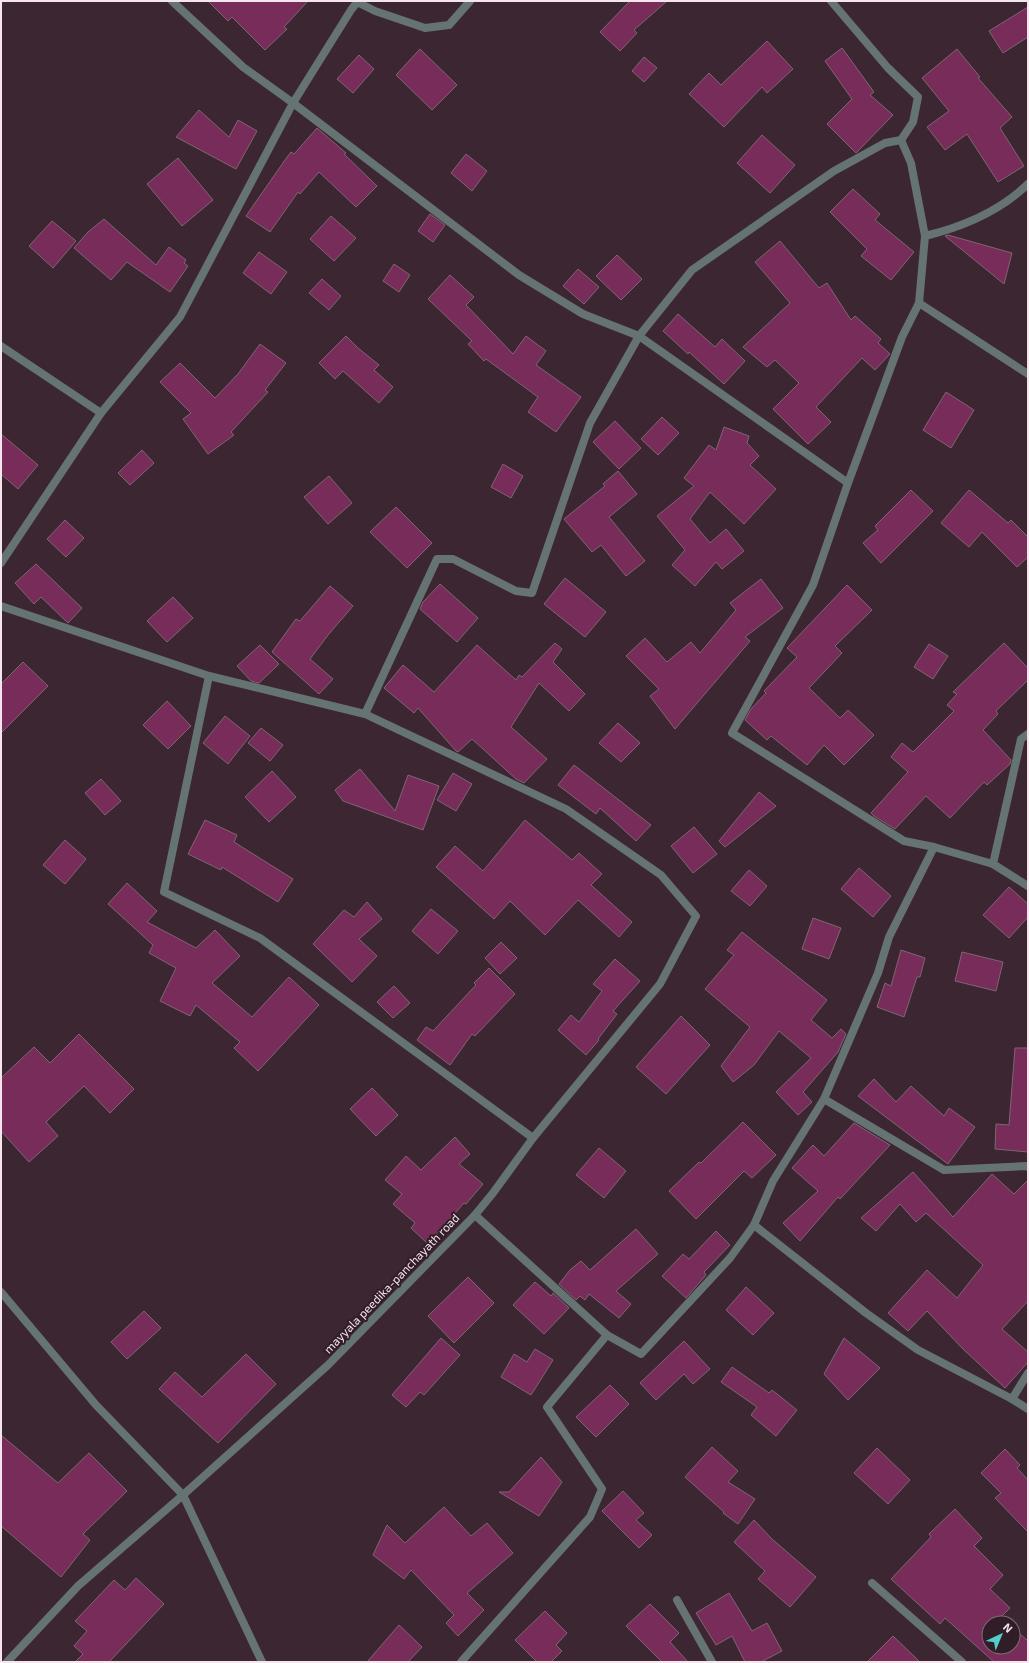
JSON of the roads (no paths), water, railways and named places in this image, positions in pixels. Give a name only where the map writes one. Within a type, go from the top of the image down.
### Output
[{"type":"street","points":[[172,1],[243,66],[293,102],[519,275],[583,314],[639,336],[848,483]]},
{"type":"street","points":[[1,563],[101,413],[180,317],[293,102],[358,1],[375,11],[425,28],[449,25],[470,1]]},
{"type":"street","points":[[365,714],[437,559],[453,559],[516,591],[532,593],[590,423],[639,336],[692,270],[834,171],[884,143],[901,140],[913,122],[918,97],[888,68],[832,1]]},
{"type":"street","points":[[901,140],[911,163],[925,236],[918,302],[902,337],[848,483],[813,585],[732,732],[904,841],[934,847],[993,864],[1028,886]]},
{"type":"street","points":[[925,236],[938,233],[986,215],[1028,184]]},
{"type":"street","points":[[918,302],[1028,374]]},
{"type":"street","points":[[1,346],[101,413]]},
{"type":"street","points":[[1,606],[209,676],[365,714],[566,809],[661,875],[696,916],[660,984],[533,1138],[475,1215]]},
{"type":"street","points":[[209,676],[164,892],[260,938],[533,1138]]},
{"type":"street","points":[[993,864],[1021,739],[1028,734]]},
{"type":"street","name":"mayyala peedika-panchayath road","points":[[6,1662],[78,1586],[183,1495],[328,1364],[475,1215],[607,1335],[641,1354],[730,1258],[754,1225],[774,1181],[824,1099],[878,973],[889,937],[934,847]]},
{"type":"street","points":[[824,1099],[944,1170],[1028,1167]]},
{"type":"street","points":[[754,1225],[866,1313],[918,1350],[1012,1399],[1028,1409]]},
{"type":"street","points":[[1,1292],[96,1405],[183,1495],[262,1662]]},
{"type":"street","points":[[461,1662],[590,1517],[602,1489],[546,1406],[607,1335]]},
{"type":"street","points":[[1012,1399],[1028,1372]]},
{"type":"street","points":[[872,1583],[962,1662]]},
{"type":"street","points":[[677,1600],[712,1662]]}]
